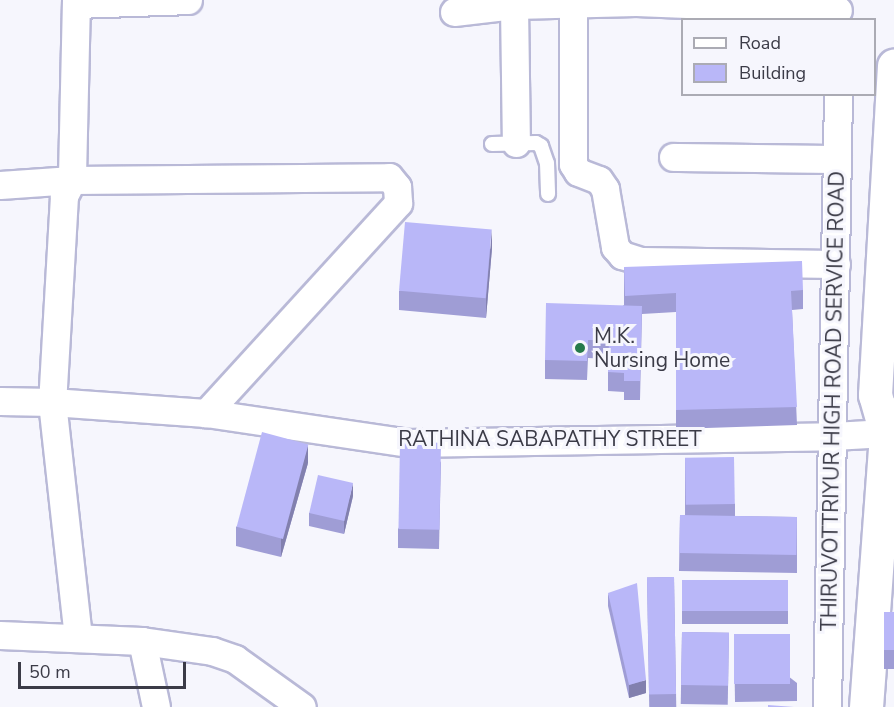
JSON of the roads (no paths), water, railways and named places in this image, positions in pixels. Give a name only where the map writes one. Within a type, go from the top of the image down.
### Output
[{"type":"main road","points":[[866,707],[890,422],[875,395],[894,66]]},
{"type":"street","points":[[78,638],[52,402],[64,196],[72,180],[76,2],[188,0]]},
{"type":"street","points":[[454,12],[514,4],[636,1],[838,10]]},
{"type":"street","points":[[556,2],[573,164],[578,172],[599,180],[605,189],[615,247],[622,255],[640,261],[836,264]]},
{"type":"street","points":[[504,144],[514,4]]},
{"type":"street","name":"THIRUVOTTRIYUR HIGH ROAD SERVICE ROAD","points":[[827,707],[838,96]]},
{"type":"street","points":[[673,157],[837,159]]},
{"type":"street","points":[[0,185],[72,180],[389,177],[397,187],[398,203],[206,413]]},
{"type":"street","name":"RATHINA SABAPATHY STREET","points":[[0,401],[52,402],[206,413],[408,443],[833,436],[890,422]]},
{"type":"street","points":[[0,635],[142,641],[212,651],[235,659],[302,707]]},
{"type":"street","points":[[142,641],[156,707]]},
{"type":"lane","points":[[504,144],[536,143],[541,146],[548,163],[548,194]]},
{"type":"place","name":"M.K. Nursing Home","points":[[580,348]]}]
